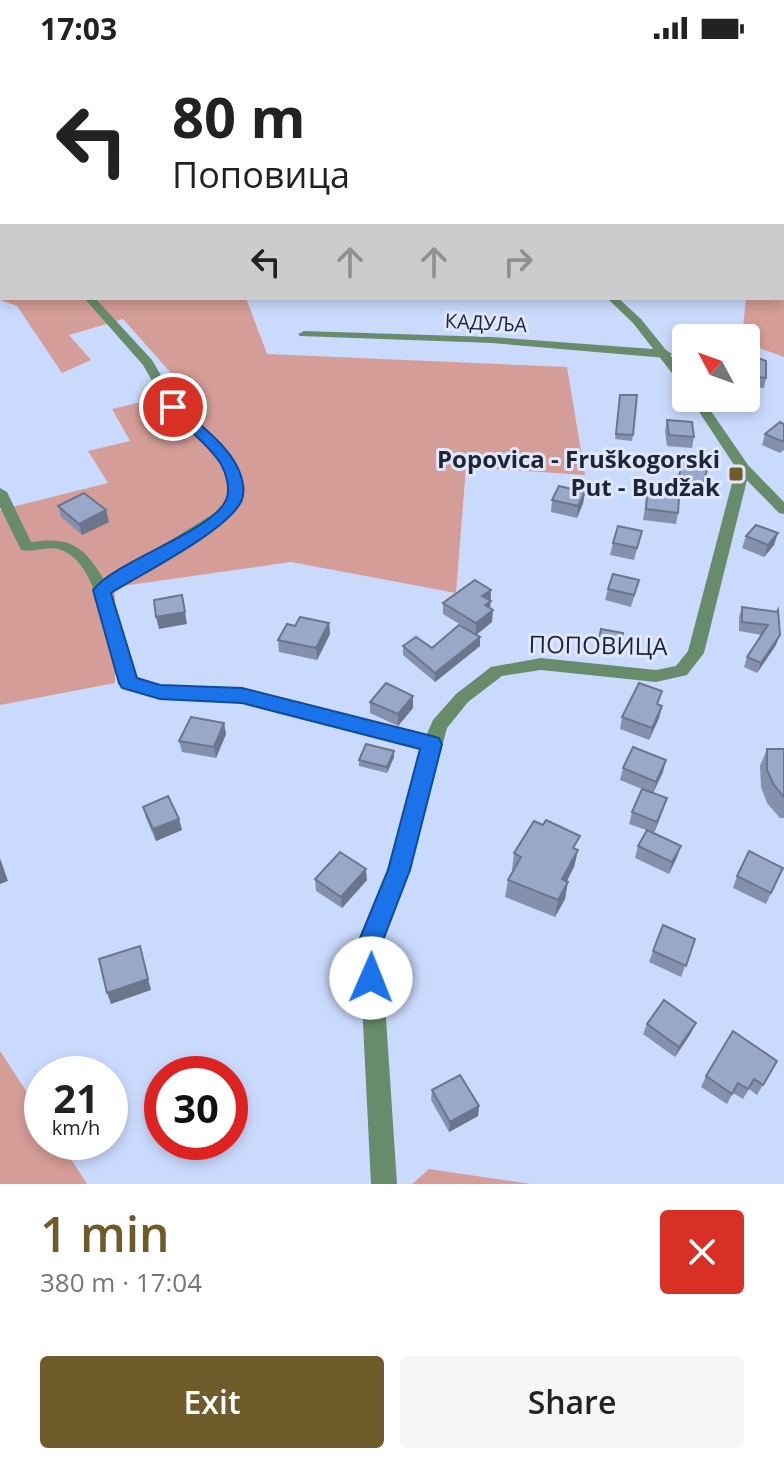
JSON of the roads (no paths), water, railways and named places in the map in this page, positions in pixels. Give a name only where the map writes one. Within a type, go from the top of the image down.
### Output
[{"type":"street","points":[[91,300],[148,363],[173,407],[228,462],[236,485],[235,499],[226,512],[101,590]]},
{"type":"street","points":[[614,300],[637,321],[672,363]]},
{"type":"street","name":"КАДУЉА","points":[[304,334],[492,340],[666,354]]},
{"type":"street","points":[[705,412],[743,468],[784,510]]},
{"type":"street","name":"ПОПОВИЦА","points":[[384,1184],[370,943],[399,870],[439,725],[462,698],[497,671],[541,664],[656,676],[681,671],[696,653],[743,468]]},
{"type":"street","points":[[0,492],[26,547],[60,544],[84,556],[101,590],[129,683],[160,692],[242,696],[432,744]]},
{"type":"place","name":"Popovica - Fruškogorski Put - Budžak","points":[[736,474]]}]
